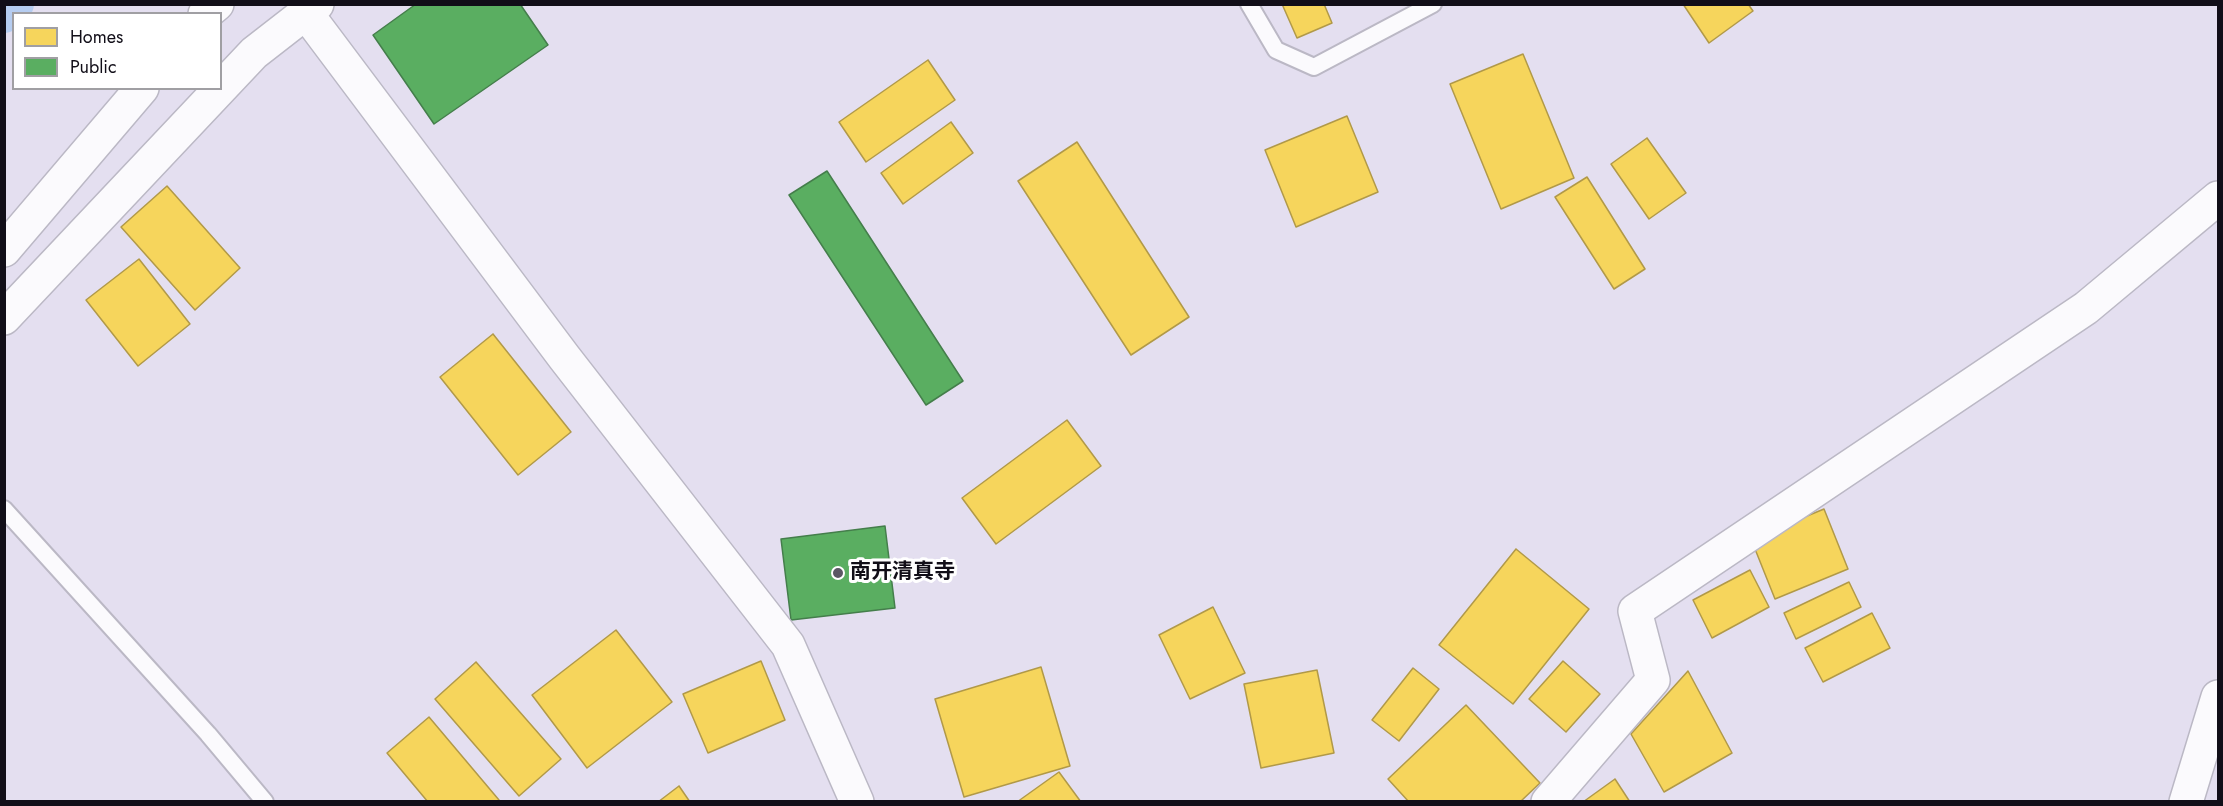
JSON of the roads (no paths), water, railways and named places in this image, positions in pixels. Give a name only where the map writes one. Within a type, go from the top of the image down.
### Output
[{"type":"street","points":[[222,87],[254,53],[311,9],[564,357],[788,645],[857,801]]},
{"type":"street","points":[[4,250],[140,90]]},
{"type":"street","points":[[4,318],[219,90]]},
{"type":"street","points":[[1548,801],[1653,680],[1635,612],[2086,308],[2218,198]]},
{"type":"street","points":[[2186,801],[2218,697]]},
{"type":"lane","points":[[1249,4],[1276,50],[1314,67],[1433,4]]},
{"type":"lane","points":[[4,509],[266,801]]},
{"type":"waterway","points":[[4,16],[17,4]]},
{"type":"place","name":"南开清真寺","points":[[838,573]]}]
